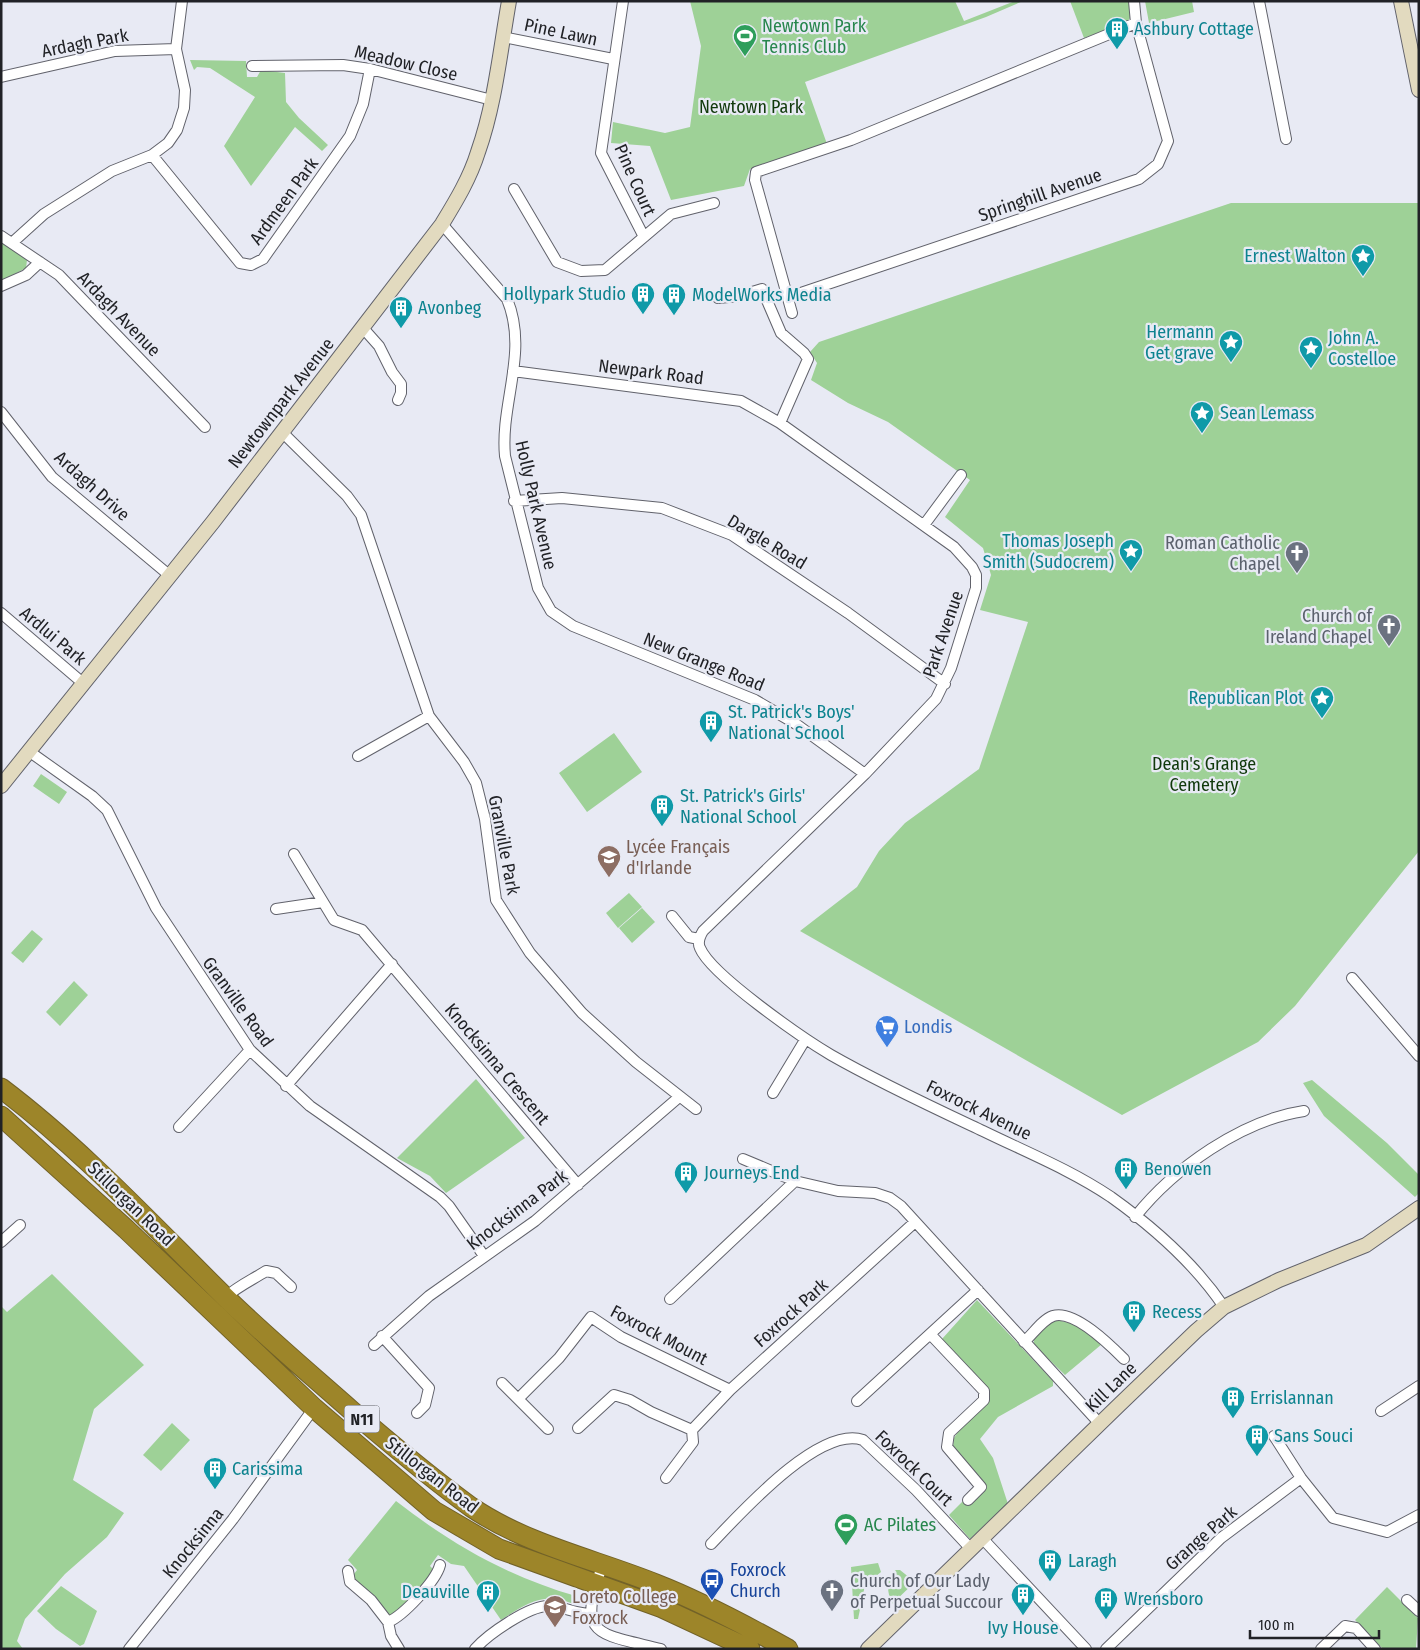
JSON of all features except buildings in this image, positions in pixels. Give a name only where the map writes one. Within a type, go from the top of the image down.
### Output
[{"type":"highway","name":"Stillorgan Road","points":[[1,1088],[92,1165],[226,1297],[396,1449],[473,1508],[507,1529],[554,1548],[603,1564],[721,1612],[788,1649]]},
{"type":"highway","name":"Stillorgan Road","points":[[1,1116],[112,1216],[314,1408],[434,1512],[499,1549],[660,1608],[750,1649]]},
{"type":"main road","name":"Newtownpark Avenue","points":[[1,786],[30,752],[282,433],[442,224],[465,186],[478,153],[492,100],[510,1]]},
{"type":"main road","points":[[1401,1],[1419,90]]},
{"type":"main road","name":"Kill Lane","points":[[868,1649],[1196,1331],[1224,1307],[1279,1280],[1366,1245],[1419,1208]]},
{"type":"street","points":[[13,242],[44,214],[112,171],[152,155],[168,143],[177,130],[184,108],[185,90],[176,49],[182,1]]},
{"type":"street","name":"Pine Lawn","points":[[602,136],[613,59],[624,1]]},
{"type":"street","name":"Springhill Avenue","points":[[788,297],[1139,179],[1158,164],[1168,141],[1136,23],[1134,1]]},
{"type":"street","points":[[1259,1],[1286,139]]},
{"type":"street","points":[[792,313],[755,180],[756,172],[851,140],[1136,23]]},
{"type":"street","name":"Pine Lawn","points":[[503,37],[613,59]]},
{"type":"street","name":"Ardagh Park","points":[[1,77],[115,51],[176,49]]},
{"type":"street","name":"Meadow Close","points":[[252,66],[343,65],[370,69],[492,100]]},
{"type":"street","name":"Ardmeen Park","points":[[152,155],[240,263],[251,265],[263,259],[350,136],[363,104],[370,69]]},
{"type":"street","name":"Pine Court","points":[[602,136],[601,153],[644,237]]},
{"type":"street","name":"Pine Court","points":[[514,189],[557,262],[581,270],[605,270],[671,214],[714,203]]},
{"type":"street","name":"Holly Park Avenue","points":[[442,224],[507,299],[515,324],[513,371],[503,435],[514,501],[538,588],[552,611],[573,626],[600,637]]},
{"type":"street","name":"Ardagh Avenue","points":[[1,236],[13,242],[59,275],[205,427]]},
{"type":"street","points":[[1,286],[26,275],[40,262]]},
{"type":"street","points":[[718,298],[739,296],[762,289],[780,333],[804,353],[808,359],[780,423]]},
{"type":"street","points":[[363,328],[379,346],[392,372],[401,384],[401,393],[398,400]]},
{"type":"street","name":"Newpark Road","points":[[513,371],[741,401],[780,423],[924,525],[954,547],[972,567]]},
{"type":"street","name":"Ardagh Drive","points":[[1,412],[52,478],[170,575]]},
{"type":"street","name":"Granville Park","points":[[282,433],[348,496],[361,515],[428,716],[464,762],[476,783],[485,820],[496,900],[530,953],[582,1013],[678,1098],[696,1109]]},
{"type":"street","points":[[924,525],[961,475]]},
{"type":"street","name":"Dargle Road","points":[[514,501],[562,498],[662,508],[732,535],[848,613],[945,684]]},
{"type":"street","name":"Park Avenue","points":[[699,939],[703,931],[865,774],[914,725],[936,699],[945,684],[976,588],[976,576],[972,567]]},
{"type":"street","name":"Ardlui Park","points":[[1,613],[84,684]]},
{"type":"street","name":"New Grange Road","points":[[600,637],[756,700],[796,724],[865,774]]},
{"type":"street","points":[[358,756],[428,716]]},
{"type":"street","name":"Granville Road","points":[[30,752],[92,796],[108,810],[156,908],[250,1050],[286,1086],[317,1112],[440,1196],[484,1256]]},
{"type":"street","points":[[276,909],[323,902],[294,854]]},
{"type":"street","name":"Knocksinna Crescent","points":[[323,902],[334,920],[362,930],[578,1185]]},
{"type":"street","points":[[672,916],[689,937],[699,939]]},
{"type":"street","name":"Foxrock Avenue","points":[[699,939],[700,947],[706,958],[733,984],[805,1040],[862,1071],[1069,1172],[1110,1197],[1177,1252],[1209,1286],[1224,1307]]},
{"type":"street","points":[[286,1086],[392,964]]},
{"type":"street","points":[[1352,978],[1419,1056]]},
{"type":"street","points":[[773,1093],[805,1040]]},
{"type":"street","points":[[178,1127],[250,1050]]},
{"type":"street","name":"Knocksinna Park","points":[[374,1345],[382,1336],[430,1296],[535,1221],[678,1098]]},
{"type":"street","points":[[1135,1217],[1191,1161],[1254,1127],[1287,1114],[1304,1111]]},
{"type":"street","points":[[743,1159],[795,1181],[838,1191],[875,1193],[890,1198],[901,1206],[1100,1424]]},
{"type":"street","points":[[670,1299],[795,1181]]},
{"type":"street","name":"Foxrock Park","points":[[666,1478],[693,1442],[692,1430],[730,1390],[915,1222]]},
{"type":"street","points":[[1,1242],[20,1225]]},
{"type":"street","points":[[226,1297],[239,1285],[266,1271],[276,1273],[291,1287]]},
{"type":"street","points":[[857,1401],[978,1290]]},
{"type":"street","points":[[1024,1342],[1055,1315],[1066,1317],[1098,1333],[1124,1359]]},
{"type":"street","name":"Foxrock Mount","points":[[518,1398],[559,1358],[591,1317],[621,1337],[730,1390]]},
{"type":"street","points":[[931,1335],[984,1391],[984,1400],[949,1433],[947,1440],[947,1447],[981,1487],[968,1500]]},
{"type":"street","points":[[382,1336],[429,1388],[425,1405],[417,1413]]},
{"type":"street","points":[[502,1383],[548,1428]]},
{"type":"street","points":[[1381,1411],[1419,1386]]},
{"type":"street","points":[[578,1428],[614,1395],[630,1400],[692,1430]]},
{"type":"street","name":"Knocksinna","points":[[129,1649],[233,1519],[314,1408]]},
{"type":"street","name":"Foxrock Court","points":[[711,1544],[759,1494],[786,1471],[818,1449],[842,1438],[853,1436],[863,1440],[916,1490],[971,1549]]},
{"type":"street","points":[[1274,1436],[1301,1478],[1333,1518],[1387,1532],[1419,1515]]},
{"type":"street","name":"Grange Park","points":[[1106,1649],[1221,1538],[1301,1478]]},
{"type":"street","points":[[982,1538],[1086,1649]]},
{"type":"street","points":[[603,1564],[596,1584],[591,1614],[592,1622],[607,1634],[661,1649]]},
{"type":"street","points":[[388,1622],[403,1613],[414,1602],[436,1576],[440,1565]]},
{"type":"street","points":[[348,1571],[350,1582],[371,1600],[388,1622],[397,1648]]},
{"type":"street","points":[[1407,1600],[1419,1612]]},
{"type":"street","points":[[475,1649],[503,1626],[536,1608],[543,1606],[557,1607],[577,1614],[591,1614]]},
{"type":"street","points":[[1321,1649],[1344,1626],[1356,1628],[1375,1649]]},
{"type":"green space","name":"Newtown Park","points":[[690,1],[955,1],[964,21],[1015,1],[1023,1],[986,17],[805,82],[827,144],[750,169],[744,186],[671,200],[650,146],[611,143],[613,122],[665,133],[690,127],[701,46]]},
{"type":"green space","points":[[1070,1],[1130,1],[1131,17],[1127,22],[1084,38]]},
{"type":"green space","points":[[1145,1],[1192,1],[1194,12],[1149,23]]},
{"type":"green space","points":[[190,60],[246,61],[247,77],[257,77],[261,70],[285,73],[286,102],[299,118],[328,145],[322,151],[295,127],[251,186],[224,146],[255,97],[210,68],[197,67],[194,70]]},
{"type":"green space","name":"Dean's Grange Cemetery","points":[[1231,203],[1419,203],[1419,851],[1295,1006],[1258,1042],[1122,1115],[800,931],[857,887],[879,851],[905,823],[979,769],[1028,622],[980,610],[991,575],[983,548],[945,517],[970,480],[888,422],[848,403],[811,380],[817,363],[810,352],[819,342]]},
{"type":"green space","points":[[1,240],[27,260],[26,268],[1,281]]},
{"type":"green space","points":[[614,733],[642,772],[587,812],[559,773]]},
{"type":"green space","points":[[41,774],[67,792],[59,804],[33,786]]},
{"type":"green space","points":[[629,893],[642,907],[618,928],[606,913]]},
{"type":"green space","points":[[642,908],[655,922],[632,943],[619,928]]},
{"type":"green space","points":[[32,930],[43,939],[23,963],[11,953]]},
{"type":"green space","points":[[74,981],[88,995],[60,1026],[46,1012]]},
{"type":"green space","points":[[476,1079],[525,1138],[446,1193],[430,1176],[397,1158]]},
{"type":"green space","points":[[1312,1080],[1387,1143],[1419,1175],[1419,1193],[1415,1197],[1324,1116],[1303,1083]]},
{"type":"green space","points":[[52,1274],[144,1365],[94,1409],[73,1480],[124,1513],[107,1537],[65,1574],[25,1619],[17,1641],[23,1649],[1,1649],[1,1306],[7,1312]]},
{"type":"green space","points":[[977,1300],[1053,1381],[1053,1386],[998,1417],[980,1439],[993,1458],[1008,1504],[970,1539],[949,1515],[983,1481],[953,1447],[954,1438],[989,1396],[988,1388],[942,1339]]},
{"type":"green space","points":[[1061,1318],[1061,1321],[1078,1325],[1102,1344],[1065,1375],[1034,1345],[1034,1337],[1051,1320]]},
{"type":"green space","points":[[172,1423],[190,1440],[161,1471],[143,1455]]},
{"type":"green space","points":[[396,1501],[459,1545],[482,1558],[527,1579],[576,1596],[576,1605],[554,1599],[545,1599],[528,1604],[501,1620],[464,1566],[451,1564],[438,1555],[430,1566],[435,1571],[408,1604],[390,1616],[351,1578],[357,1570],[348,1560]]},
{"type":"green space","points":[[878,1563],[881,1572],[865,1585],[858,1619],[854,1619],[851,1567]]},
{"type":"green space","points":[[900,1570],[915,1582],[892,1604],[888,1585],[892,1573]]},
{"type":"green space","points":[[61,1586],[97,1611],[84,1644],[80,1646],[56,1629],[37,1611]]},
{"type":"green space","points":[[1387,1587],[1418,1618],[1416,1649],[1383,1649],[1355,1620]]},
{"type":"place","name":"Ashbury Cottage","points":[[1117,50]]},
{"type":"place","name":"Newtown Park Tennis Club","points":[[745,57]]},
{"type":"place","name":"Ernest Walton","points":[[1363,277]]},
{"type":"place","name":"Hollypark Studio","points":[[643,315]]},
{"type":"place","name":"ModelWorks Media","points":[[674,316]]},
{"type":"place","name":"Avonbeg","points":[[401,329]]},
{"type":"place","name":"Hermann Get grave","points":[[1231,363]]},
{"type":"place","name":"John A. Costelloe","points":[[1311,369]]},
{"type":"place","name":"Sean Lemass","points":[[1202,434]]},
{"type":"place","name":"Thomas Joseph Smith (Sudocrem)","points":[[1131,572]]},
{"type":"place","name":"Roman Catholic Chapel","points":[[1297,574]]},
{"type":"place","name":"Church of Ireland Chapel","points":[[1389,647]]},
{"type":"place","name":"Republican Plot","points":[[1322,719]]},
{"type":"place","name":"St. Patrick's Boys' National School","points":[[711,743]]},
{"type":"place","name":"St. Patrick's Girls' National School","points":[[662,827]]},
{"type":"place","name":"Lycée Français d'Irlande","points":[[609,878]]},
{"type":"place","name":"Londis","points":[[887,1048]]},
{"type":"place","name":"Benowen","points":[[1126,1190]]},
{"type":"place","name":"Journeys End","points":[[686,1194]]},
{"type":"place","name":"Recess","points":[[1134,1333]]},
{"type":"place","name":"Errislannan","points":[[1233,1419]]},
{"type":"place","name":"Sans Souci","points":[[1257,1457]]},
{"type":"place","name":"Carissima","points":[[215,1490]]},
{"type":"place","name":"AC Pilates","points":[[846,1546]]},
{"type":"place","name":"Laragh","points":[[1050,1582]]},
{"type":"place","name":"Foxrock Church","points":[[712,1601]]},
{"type":"place","name":"Church of Our Lady of Perpetual Succour","points":[[832,1612]]},
{"type":"place","name":"Deauville","points":[[488,1613]]},
{"type":"place","name":"Ivy House","points":[[1023,1616]]},
{"type":"place","name":"Wrensboro","points":[[1106,1620]]},
{"type":"place","name":"Loreto College Foxrock","points":[[555,1628]]}]
